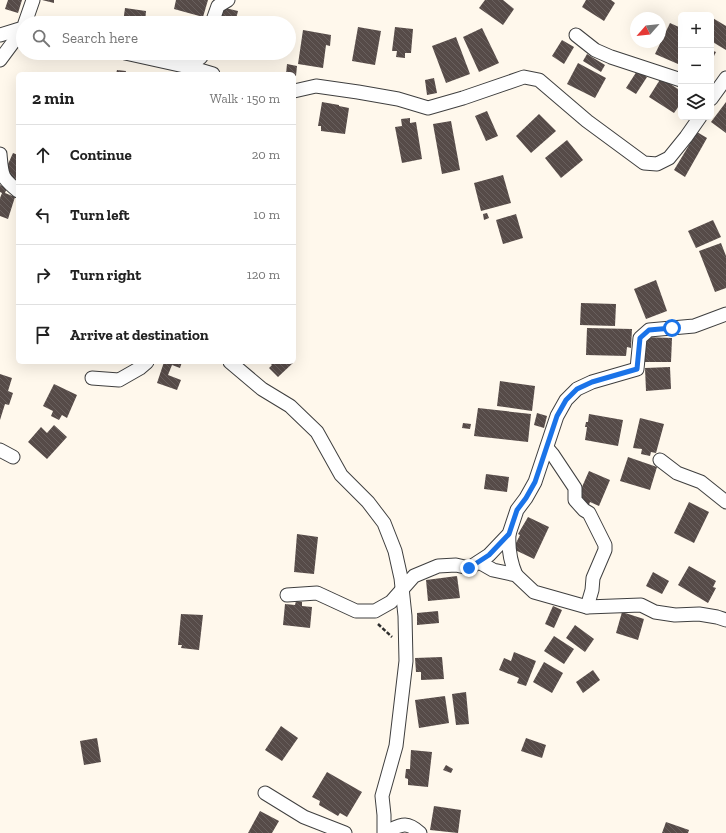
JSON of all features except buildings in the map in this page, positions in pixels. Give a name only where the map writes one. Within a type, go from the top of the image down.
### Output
[{"type":"street","points":[[27,16],[33,0]]},
{"type":"street","points":[[214,16],[218,6],[228,0]]},
{"type":"street","points":[[0,35],[16,30]]},
{"type":"street","points":[[576,35],[595,50],[611,57],[678,79]]},
{"type":"street","points":[[0,60],[16,38]]},
{"type":"street","points":[[156,60],[204,72]]},
{"type":"street","points":[[188,67],[196,60]]},
{"type":"street","points":[[296,91],[316,86],[398,99],[428,108],[463,98],[524,77],[532,78],[539,80],[587,121],[644,163],[657,164],[669,158],[698,120]]},
{"type":"street","points":[[714,95],[726,78]]},
{"type":"street","points":[[0,154],[2,174],[16,189]]},
{"type":"street","points":[[726,314],[694,326],[649,330],[640,338],[637,369],[592,382],[577,389],[566,400],[557,416],[535,482],[517,510],[509,534],[508,547],[510,562],[516,575],[534,592],[587,607],[641,606],[655,612],[675,615],[700,614],[726,620]]},
{"type":"street","points":[[92,378],[119,380],[145,364]]},
{"type":"street","points":[[232,364],[262,389],[290,406],[317,432],[341,474],[368,502],[384,523],[395,551],[402,589],[406,649],[406,661],[396,746],[382,796],[384,832],[406,824],[413,826],[420,833]]},
{"type":"street","points":[[547,448],[575,488],[576,500],[584,510],[589,513],[605,545],[606,550],[593,578],[592,590],[587,607]]},
{"type":"street","points":[[0,450],[13,457]]},
{"type":"street","points":[[660,460],[677,473],[701,482],[726,502]]},
{"type":"street","points":[[287,595],[317,593],[356,611],[375,610],[391,602],[414,576],[438,566],[456,565],[469,568],[489,555],[509,534]]},
{"type":"street","points":[[479,562],[493,570],[516,575]]},
{"type":"street","points":[[265,793],[304,818],[345,833]]},
{"type":"path","points":[[361,610],[406,649]]},
{"type":"route","points":[[469,568],[489,555],[509,534],[517,510],[535,482],[557,416],[566,400],[577,389],[592,382],[637,369],[640,338],[649,330],[672,328]]}]
